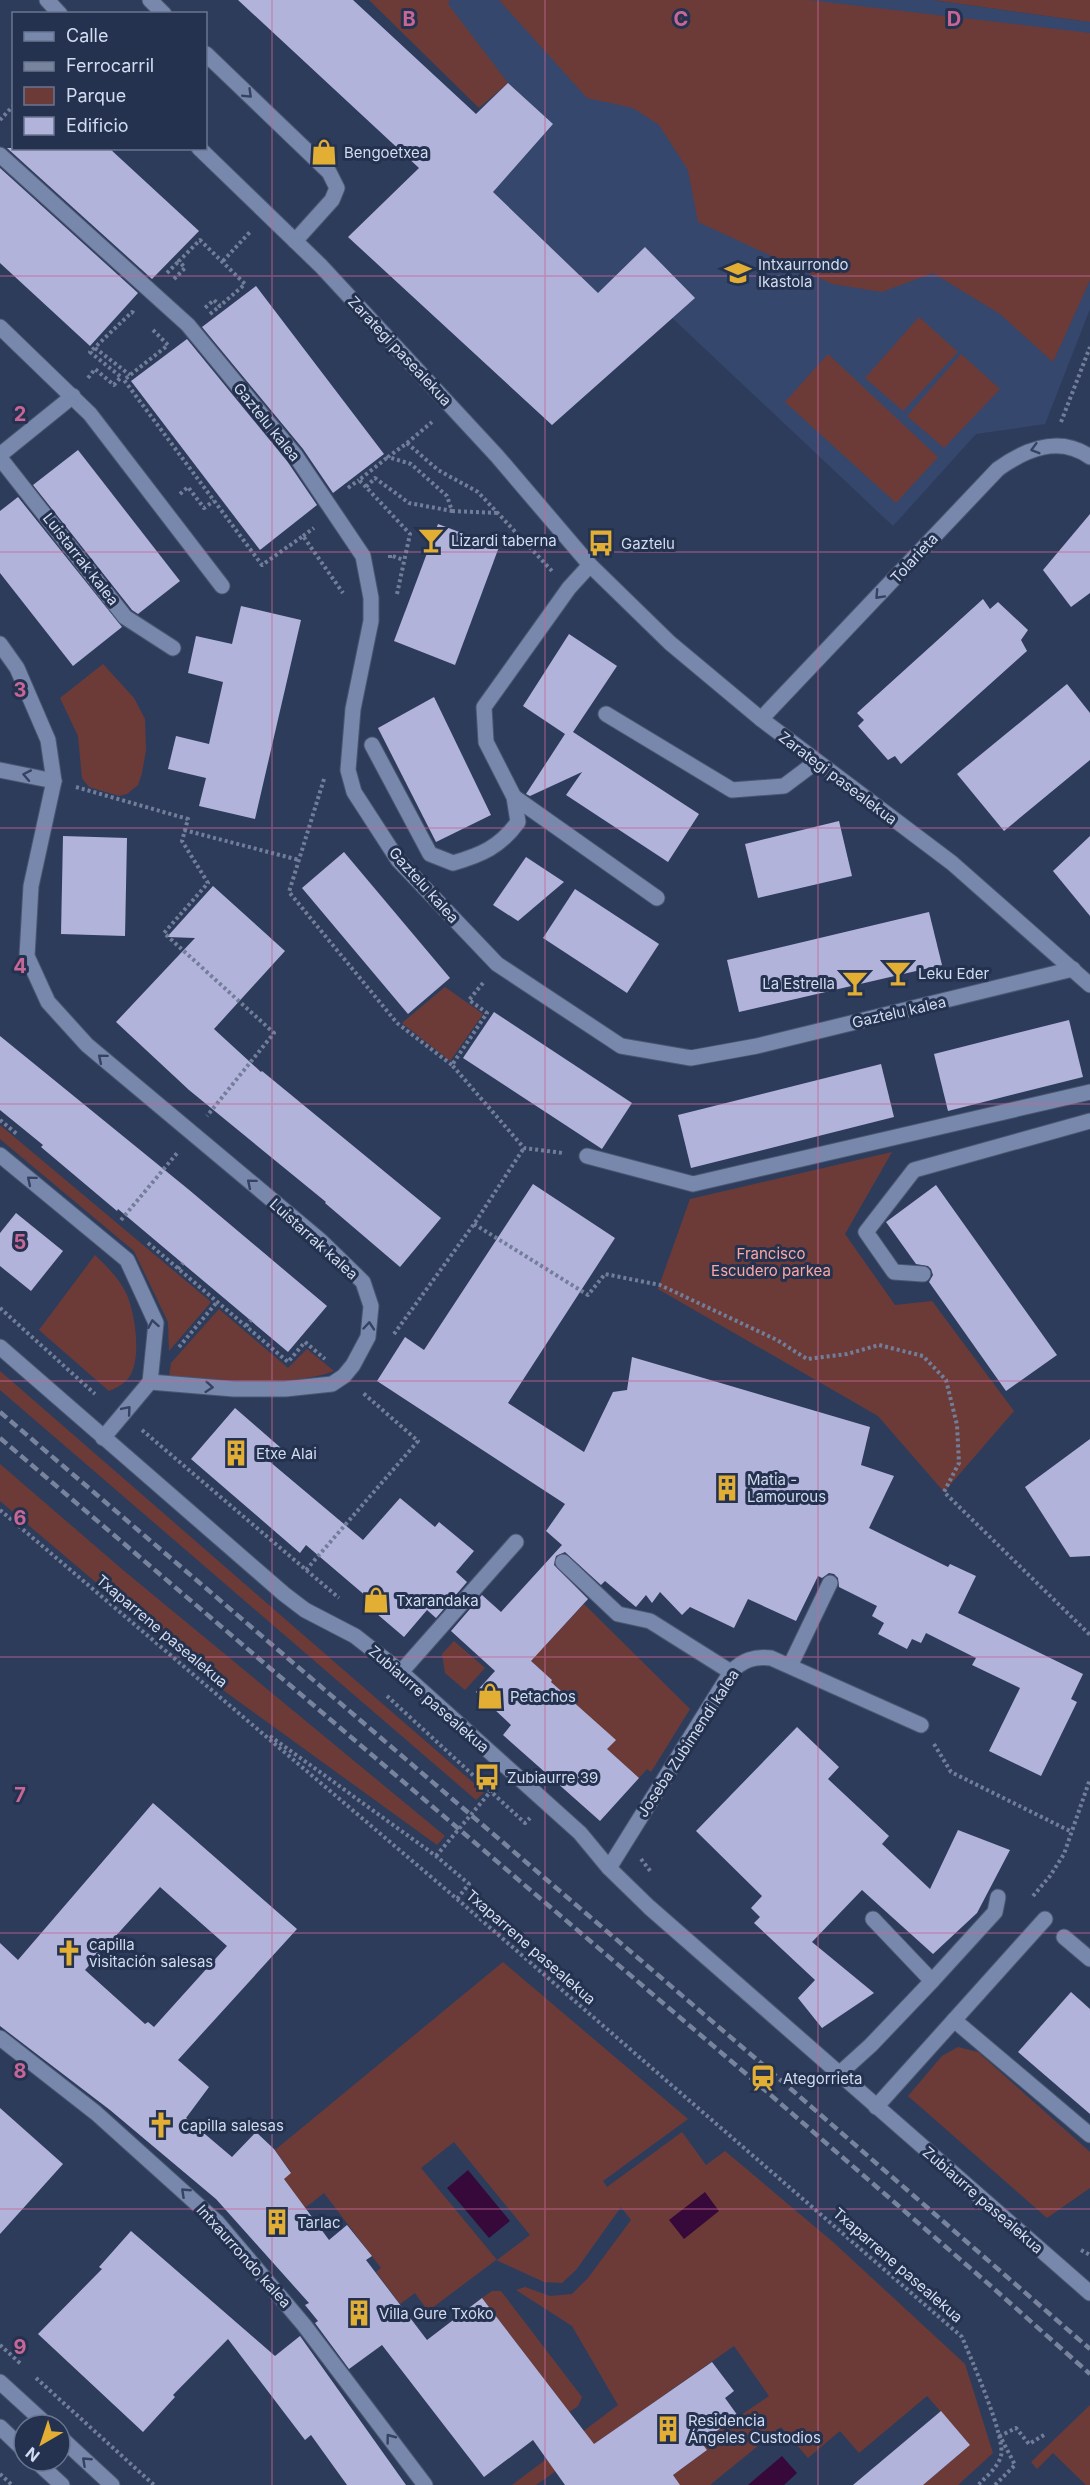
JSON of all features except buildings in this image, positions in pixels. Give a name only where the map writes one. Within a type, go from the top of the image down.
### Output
[{"type":"street","points":[[47,0],[58,12]]},
{"type":"street","points":[[150,0],[162,12]]},
{"type":"street","points":[[207,55],[329,172],[337,188],[332,200],[295,241]]},
{"type":"street","name":"Zarategi pasealekua","points":[[201,150],[295,241],[450,406],[590,565],[670,643],[816,762],[952,863],[1090,985]]},
{"type":"street","name":"Gaztelu kalea","points":[[0,155],[188,325],[295,455],[363,556],[371,598],[371,621],[353,709],[348,770],[354,792],[398,860],[497,964],[621,1046],[691,1058],[768,1043],[1073,969]]},
{"type":"street","points":[[0,327],[90,414],[222,586]]},
{"type":"street","name":"Luistarrak kalea","points":[[73,396],[0,456],[125,616],[173,648]]},
{"type":"street","name":"Tolarieta","points":[[761,719],[998,469],[1019,454],[1052,445],[1079,449],[1090,457]]},
{"type":"street","points":[[372,745],[430,854],[453,864],[481,855],[508,835],[518,822],[514,797],[486,742],[484,707],[568,588],[590,565]]},
{"type":"street","name":"Luistarrak kalea","points":[[0,644],[17,668],[48,740],[54,781],[31,886],[27,956],[48,1002],[87,1046],[321,1241],[363,1282],[371,1306],[368,1337],[354,1365],[344,1376]]},
{"type":"street","points":[[606,714],[732,790],[784,786],[816,762]]},
{"type":"street","points":[[0,770],[54,781]]},
{"type":"street","points":[[514,797],[657,898]]},
{"type":"street","points":[[588,1156],[693,1184],[1090,1092]]},
{"type":"street","points":[[923,1274],[894,1272],[866,1232],[914,1170],[1090,1121]]},
{"type":"street","points":[[0,1155],[127,1260],[156,1323],[150,1382],[104,1438]]},
{"type":"street","name":"Zubiaurre pasealekua","points":[[0,1347],[284,1594],[324,1621],[355,1636],[401,1672],[580,1833],[609,1868],[649,1907],[1090,2293]]},
{"type":"street","points":[[150,1382],[234,1389],[285,1389],[332,1384],[344,1376]]},
{"type":"street","points":[[401,1672],[516,1542]]},
{"type":"street","points":[[563,1562],[618,1614],[650,1621],[731,1672]]},
{"type":"street","points":[[790,1666],[831,1583]]},
{"type":"street","name":"Joseba Zubimendi kalea","points":[[609,1868],[731,1672],[748,1659],[759,1656],[771,1658],[921,1725]]},
{"type":"street","points":[[838,2074],[871,2045],[995,1912],[998,1897]]},
{"type":"street","points":[[873,1919],[932,1981]]},
{"type":"street","points":[[876,2107],[1045,1919]]},
{"type":"street","points":[[1064,1936],[1090,1959]]},
{"type":"street","points":[[954,2020],[1090,2135]]},
{"type":"street","name":"Intxaurrondo kalea","points":[[0,2038],[96,2114],[218,2222],[304,2325],[425,2485]]},
{"type":"street","points":[[0,2382],[34,2413]]},
{"type":"street","points":[[0,2427],[12,2438]]},
{"type":"street","points":[[72,2448],[112,2485]]},
{"type":"street","points":[[49,2473],[62,2485]]},
{"type":"path","points":[[0,120],[12,107]]},
{"type":"path","points":[[222,261],[267,214]]},
{"type":"path","points":[[156,297],[185,268],[179,261],[200,240],[246,284],[220,306],[214,300],[188,325]]},
{"type":"path","points":[[94,384],[87,378],[94,369],[114,385],[121,377],[90,352],[118,324]]},
{"type":"path","points":[[148,325],[168,345],[124,380],[261,565],[303,536],[347,599],[371,598]]},
{"type":"path","points":[[95,347],[130,375]]},
{"type":"path","points":[[1059,425],[1090,347]]},
{"type":"path","points":[[394,605],[410,534],[359,480],[450,406]]},
{"type":"path","points":[[407,443],[438,470],[478,492],[568,588]]},
{"type":"path","points":[[388,457],[411,464],[447,496],[452,511]]},
{"type":"path","points":[[366,486],[375,478],[409,503],[452,511],[498,513]]},
{"type":"path","points":[[348,770],[325,776],[289,892],[397,1023],[452,1065],[525,1148],[588,1156]]},
{"type":"path","points":[[54,781],[188,819],[182,841],[208,882],[164,933],[274,1033]]},
{"type":"path","points":[[184,830],[299,860]]},
{"type":"path","points":[[452,1065],[488,1013],[470,1000],[497,964]]},
{"type":"path","points":[[387,1343],[474,1224],[525,1148]]},
{"type":"path","points":[[474,1224],[588,1295],[605,1274],[660,1285],[777,1340],[807,1359],[846,1354],[879,1345],[923,1356],[946,1380],[957,1425],[959,1463],[944,1492],[1090,1635]]},
{"type":"path","points":[[178,1269],[183,1263]]},
{"type":"path","points":[[153,1356],[171,1356],[217,1302],[288,1362],[305,1342],[418,1441],[306,1570]]},
{"type":"path","points":[[0,1308],[101,1399],[128,1409]]},
{"type":"path","points":[[246,1326],[250,1320]]},
{"type":"path","name":"Txaparrene pasealekua","points":[[0,1510],[248,1719],[962,2337],[1000,2436],[1015,2465],[995,2485]]},
{"type":"path","points":[[382,1692],[491,1791],[436,1856]]},
{"type":"path","points":[[248,1719],[436,1856],[469,1884],[457,1899]]},
{"type":"path","points":[[921,1725],[951,1772],[1072,1832]]},
{"type":"path","points":[[0,2345],[26,2369]]},
{"type":"path","points":[[35,2377],[154,2485]]},
{"type":"path","points":[[978,2485],[994,2469],[1001,2455],[1000,2436],[1016,2428],[1029,2444],[1044,2435]]},
{"type":"path","points":[[0,2474],[12,2485]]},
{"type":"shaded area","name":"Intxaurrondo Ikastola","points":[[450,0],[933,0],[1090,22],[1090,309],[1045,424],[976,434],[893,526],[667,313],[552,425],[349,237],[507,83],[447,4]]},
{"type":"shaded area","points":[[468,2170],[510,2221],[489,2238],[447,2188]]},
{"type":"shaded area","points":[[705,2192],[719,2211],[684,2239],[669,2220]]},
{"type":"shaded area","points":[[782,2456],[797,2473],[784,2485],[748,2485]]},
{"type":"green space","points":[[369,0],[450,0],[448,4],[508,83],[479,108]]},
{"type":"green space","points":[[499,0],[808,0],[1090,33],[1090,280],[1053,362],[1000,314],[933,273],[882,292],[832,284],[698,222],[688,170],[659,125],[633,108],[587,98]]},
{"type":"green space","points":[[933,0],[1090,0],[1090,22]]},
{"type":"green space","points":[[919,317],[958,352],[903,411],[865,378]]},
{"type":"green space","points":[[828,354],[938,457],[896,503],[785,402]]},
{"type":"green space","points":[[961,354],[1000,389],[944,448],[907,416]]},
{"type":"green space","points":[[103,664],[134,698],[145,719],[146,750],[138,785],[127,794],[119,796],[89,787],[82,778],[78,736],[60,698]]},
{"type":"green space","points":[[445,987],[483,1014],[450,1061],[402,1023]]},
{"type":"green space","points":[[0,1125],[211,1302],[169,1351],[168,1322],[134,1251],[0,1139]]},
{"type":"green space","name":"Francisco Escudero parkea","points":[[892,1152],[845,1234],[895,1305],[932,1301],[1014,1411],[944,1492],[878,1416],[658,1289],[690,1199]]},
{"type":"green space","points":[[95,1255],[113,1273],[124,1289],[130,1303],[136,1334],[136,1356],[131,1374],[119,1386],[109,1391],[39,1330]]},
{"type":"green space","points":[[219,1309],[288,1368],[307,1349],[334,1371],[316,1376],[275,1381],[169,1376],[171,1363]]},
{"type":"green space","points":[[0,1371],[484,1792],[476,1800],[0,1390]]},
{"type":"green space","points":[[0,1464],[123,1570],[445,1836],[437,1845],[223,1690],[0,1501]]},
{"type":"green space","points":[[584,1604],[690,1709],[651,1772],[647,1769],[639,1778],[607,1749],[615,1740],[540,1694],[552,1680],[520,1651],[541,1650]]},
{"type":"green space","points":[[454,1641],[485,1668],[465,1690],[445,1673],[442,1654]]},
{"type":"green space","points":[[503,1962],[688,2119],[603,2181],[607,2187],[682,2132],[706,2165],[725,2151],[833,2242],[965,2364],[993,2453],[958,2485],[923,2485],[970,2445],[927,2396],[859,2453],[840,2431],[808,2458],[781,2427],[710,2485],[671,2485],[673,2475],[707,2450],[701,2442],[769,2396],[734,2346],[536,2485],[512,2485],[618,2405],[572,2326],[516,2290],[525,2287],[550,2296],[572,2294],[588,2278],[631,2220],[621,2207],[576,2270],[562,2283],[544,2282],[496,2260],[428,2311],[415,2293],[400,2304],[376,2272],[381,2268],[324,2193],[305,2208],[284,2179],[291,2172],[275,2150]],"holes":[[[454,2142],[530,2235],[497,2260],[421,2168]]]},
{"type":"green space","points":[[958,2047],[978,2052],[1090,2152],[1090,2188],[1047,2218],[908,2096],[942,2056]]},
{"type":"green space","points":[[492,2291],[501,2291],[582,2397],[578,2406],[569,2412],[482,2298]]},
{"type":"green space","points":[[1090,2405],[1090,2485],[1086,2485],[1053,2453],[1037,2469],[1031,2462]]},
{"type":"railway","points":[[0,1412],[769,2070],[1090,2349]]},
{"type":"railway","points":[[0,1438],[758,2084],[1090,2374]]},
{"type":"place","name":"Bengoetxea","points":[[324,152]]},
{"type":"place","name":"Intxaurrondo Ikastola","points":[[738,273]]},
{"type":"place","name":"Lizardi taberna","points":[[431,540]]},
{"type":"place","name":"Gaztelu","points":[[601,543]]},
{"type":"place","name":"Leku Eder","points":[[898,973]]},
{"type":"place","name":"La Estrella","points":[[855,983]]},
{"type":"place","name":"Etxe Alai","points":[[236,1453]]},
{"type":"place","name":"Matia - Lamourous","points":[[727,1488]]},
{"type":"place","name":"Txarandaka","points":[[376,1600]]},
{"type":"place","name":"Petachos","points":[[490,1696]]},
{"type":"place","name":"Zubiaurre 39","points":[[487,1777]]},
{"type":"place","name":"capilla visitación salesas","points":[[69,1953]]},
{"type":"place","name":"Ategorrieta","points":[[763,2078]]},
{"type":"place","name":"capilla salesas","points":[[161,2125]]},
{"type":"place","name":"Tarlac","points":[[277,2222]]},
{"type":"place","name":"Villa Gure Txoko","points":[[359,2313]]},
{"type":"place","name":"Residencia Ángeles Custodios","points":[[668,2429]]}]
